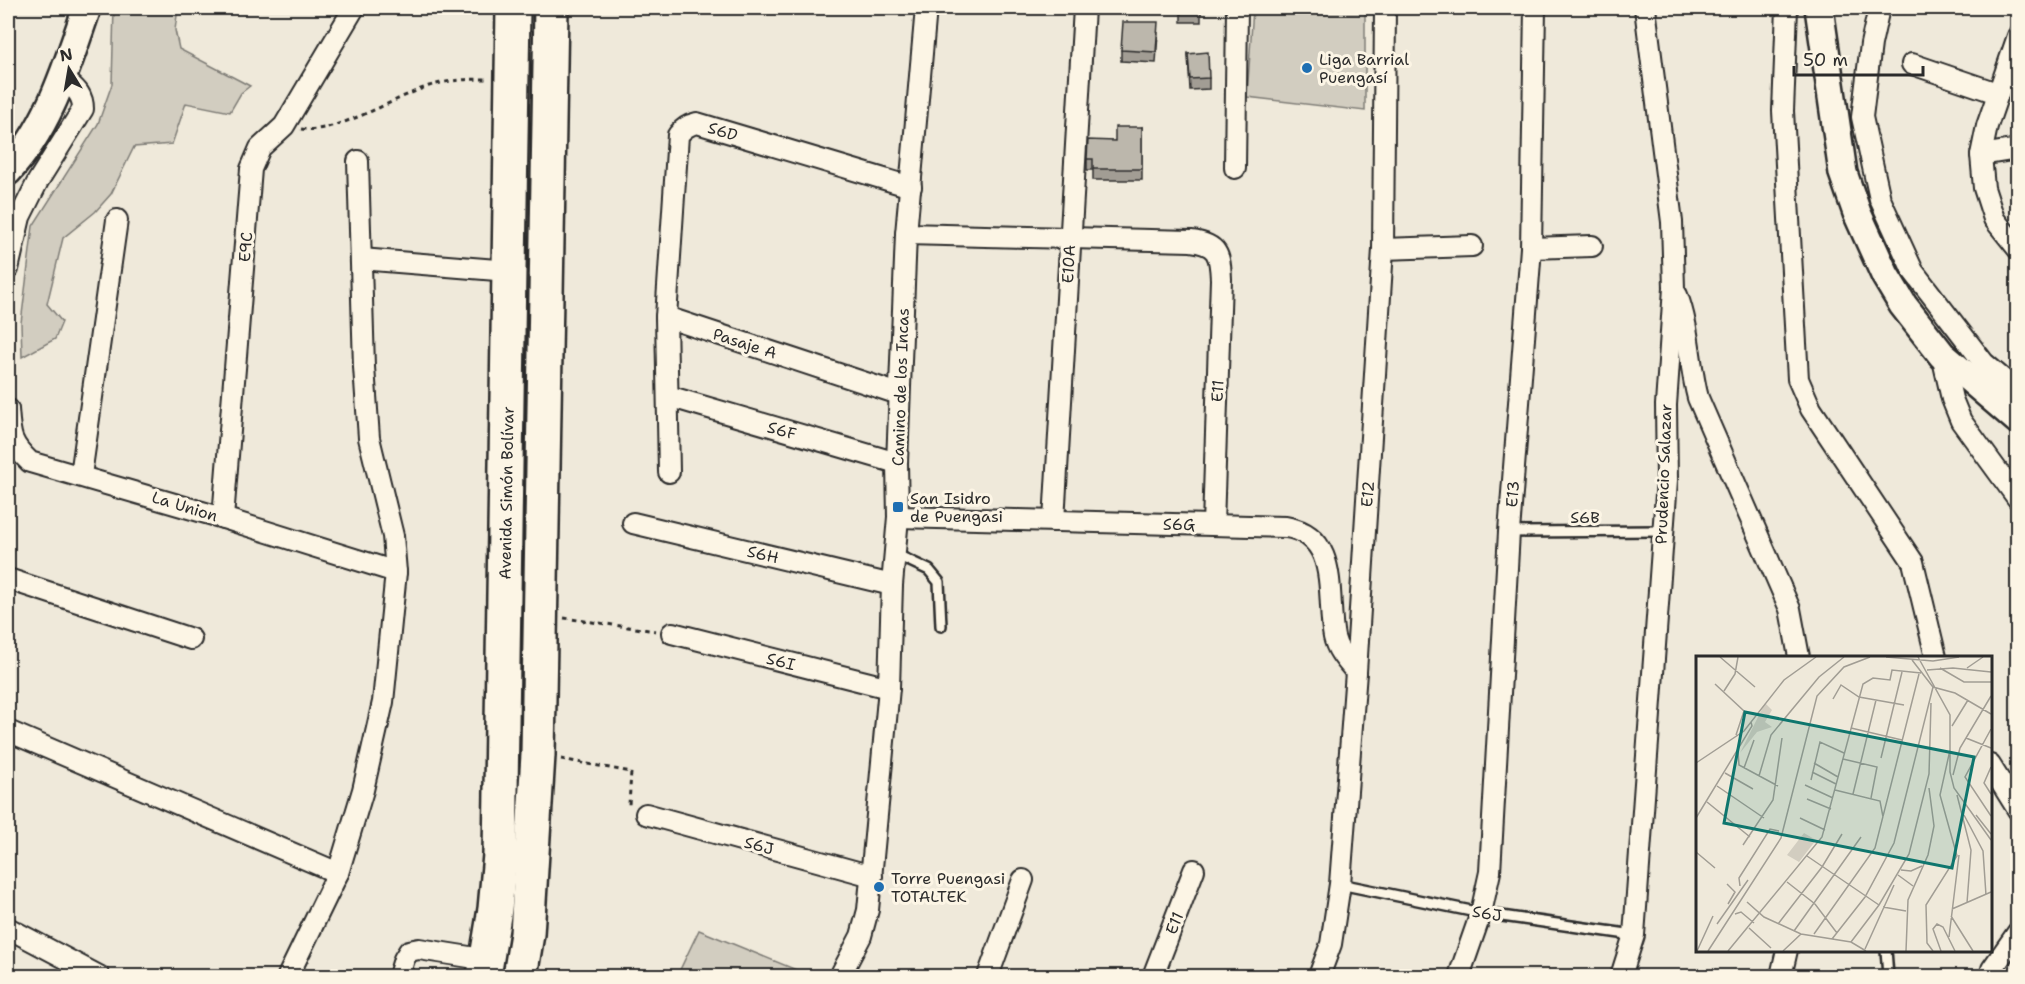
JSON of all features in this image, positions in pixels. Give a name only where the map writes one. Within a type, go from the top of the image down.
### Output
[{"type":"highway","name":"Avenida Simón Bolívar","points":[[486,968],[500,855],[513,8]]},
{"type":"highway","points":[[520,976],[527,934],[538,755],[551,8]]},
{"type":"main road","points":[[8,171],[34,136],[63,78],[87,8]]},
{"type":"main road","points":[[1819,8],[1843,173],[1885,275],[1903,305],[1942,355],[2018,420]]},
{"type":"street","name":"E9C","points":[[223,518],[251,169],[260,148],[284,126],[354,8]]},
{"type":"street","name":"Camino de los Incas","points":[[840,976],[861,936],[868,910],[889,688],[892,585],[898,517],[897,463],[906,234],[926,8]]},
{"type":"street","name":"E10A","points":[[1054,521],[1084,8]]},
{"type":"street","points":[[1235,168],[1237,8]]},
{"type":"street","name":"E12","points":[[1318,976],[1331,944],[1340,884],[1356,672],[1383,249],[1385,8]]},
{"type":"street","name":"E13","points":[[1459,976],[1481,913],[1490,872],[1509,532],[1531,248],[1535,8]]},
{"type":"street","name":"Prudencio Salazar","points":[[1621,976],[1634,935],[1667,480],[1666,405],[1674,288],[1672,222],[1645,8]]},
{"type":"street","points":[[1787,8],[1783,111],[1798,379],[1811,409],[1913,562],[1936,656]]},
{"type":"street","points":[[1879,8],[1871,44],[1862,117],[1880,199],[1912,271],[1984,363],[2018,392]]},
{"type":"street","points":[[2018,36],[1997,93],[1981,155],[1984,188],[1994,219],[2018,249]]},
{"type":"street","points":[[1912,64],[1997,93]]},
{"type":"street","points":[[8,269],[20,217],[38,181],[83,109],[80,93],[63,78]]},
{"type":"street","name":"S6D","points":[[666,317],[678,135],[689,125],[697,123],[911,187]]},
{"type":"street","points":[[1981,155],[2018,149]]},
{"type":"street","points":[[288,976],[338,873],[363,790],[383,702],[396,572],[393,536],[369,438],[364,367],[358,161]]},
{"type":"street","points":[[81,475],[117,220]]},
{"type":"street","points":[[906,234],[1070,238]]},
{"type":"street","name":"E11","points":[[1070,238],[1202,242],[1216,251],[1219,257],[1221,279],[1213,525]]},
{"type":"street","points":[[1383,249],[1472,246]]},
{"type":"street","points":[[1531,248],[1592,246]]},
{"type":"street","points":[[361,259],[509,271]]},
{"type":"street","points":[[1674,288],[1684,313],[1693,380],[1698,398],[1790,609],[1799,656]]},
{"type":"street","points":[[666,317],[669,472]]},
{"type":"street","name":"Pasaje A","points":[[666,317],[899,394]]},
{"type":"street","points":[[1942,355],[1952,399],[1961,422],[2018,499]]},
{"type":"street","name":"S6F","points":[[668,396],[897,463]]},
{"type":"street","name":"La Union","points":[[8,409],[10,431],[16,448],[30,462],[81,475],[396,572]]},
{"type":"street","name":"S6G","points":[[898,517],[1299,529],[1313,538],[1326,561],[1334,636],[1343,657],[1356,672]]},
{"type":"street","name":"S6H","points":[[633,523],[892,585]]},
{"type":"street","points":[[8,579],[191,639]]},
{"type":"street","name":"S6I","points":[[672,633],[889,688]]},
{"type":"street","points":[[8,731],[338,873]]},
{"type":"street","points":[[1992,768],[2018,810]]},
{"type":"street","name":"S6J","points":[[646,814],[872,876]]},
{"type":"street","name":"E11","points":[[1153,976],[1194,870]]},
{"type":"street","points":[[988,976],[1023,880]]},
{"type":"street","points":[[8,928],[99,976]]},
{"type":"street","points":[[1990,976],[1992,969],[2018,932]]},
{"type":"street","points":[[399,976],[409,951],[419,949],[486,968]]},
{"type":"street","points":[[1781,976],[1787,951]]},
{"type":"lane","name":"S6B","points":[[1509,532],[1662,531]]},
{"type":"lane","points":[[895,554],[929,570],[939,582],[941,626]]},
{"type":"lane","name":"S6J","points":[[1340,884],[1481,913],[1634,935]]},
{"type":"lane","points":[[1886,951],[1888,976]]},
{"type":"path","points":[[284,126],[308,130],[345,122],[427,87],[453,80],[512,78]]},
{"type":"path","points":[[539,615],[672,633]]},
{"type":"path","points":[[538,755],[631,772],[629,811],[646,814]]},
{"type":"shaded area","points":[[114,8],[178,8],[175,30],[179,49],[250,86],[241,93],[230,112],[186,103],[172,144],[134,147],[111,194],[95,212],[63,238],[47,304],[62,322],[55,339],[22,357],[21,323],[33,226],[98,124],[112,84]]},
{"type":"shaded area","name":"Liga Barrial Puengasí","points":[[1253,8],[1365,8],[1365,111],[1247,97]]},
{"type":"shaded area","points":[[699,930],[811,976],[677,976]]},
{"type":"building","points":[[1181,8],[1201,8],[1201,11],[1181,11]]},
{"type":"building","points":[[1123,22],[1158,22],[1156,52],[1121,50]]},
{"type":"building","points":[[1208,52],[1209,78],[1190,79],[1188,54]]},
{"type":"building","points":[[1115,127],[1142,127],[1142,169],[1093,169],[1093,159],[1087,159],[1088,140],[1115,141]]},
{"type":"place","name":"Liga Barrial Puengasí","points":[[1307,68]]},
{"type":"place","name":"San Isidro de Puengasi","points":[[898,507]]},
{"type":"place","name":"Torre Puengasi TOTALTEK","points":[[879,887]]}]
